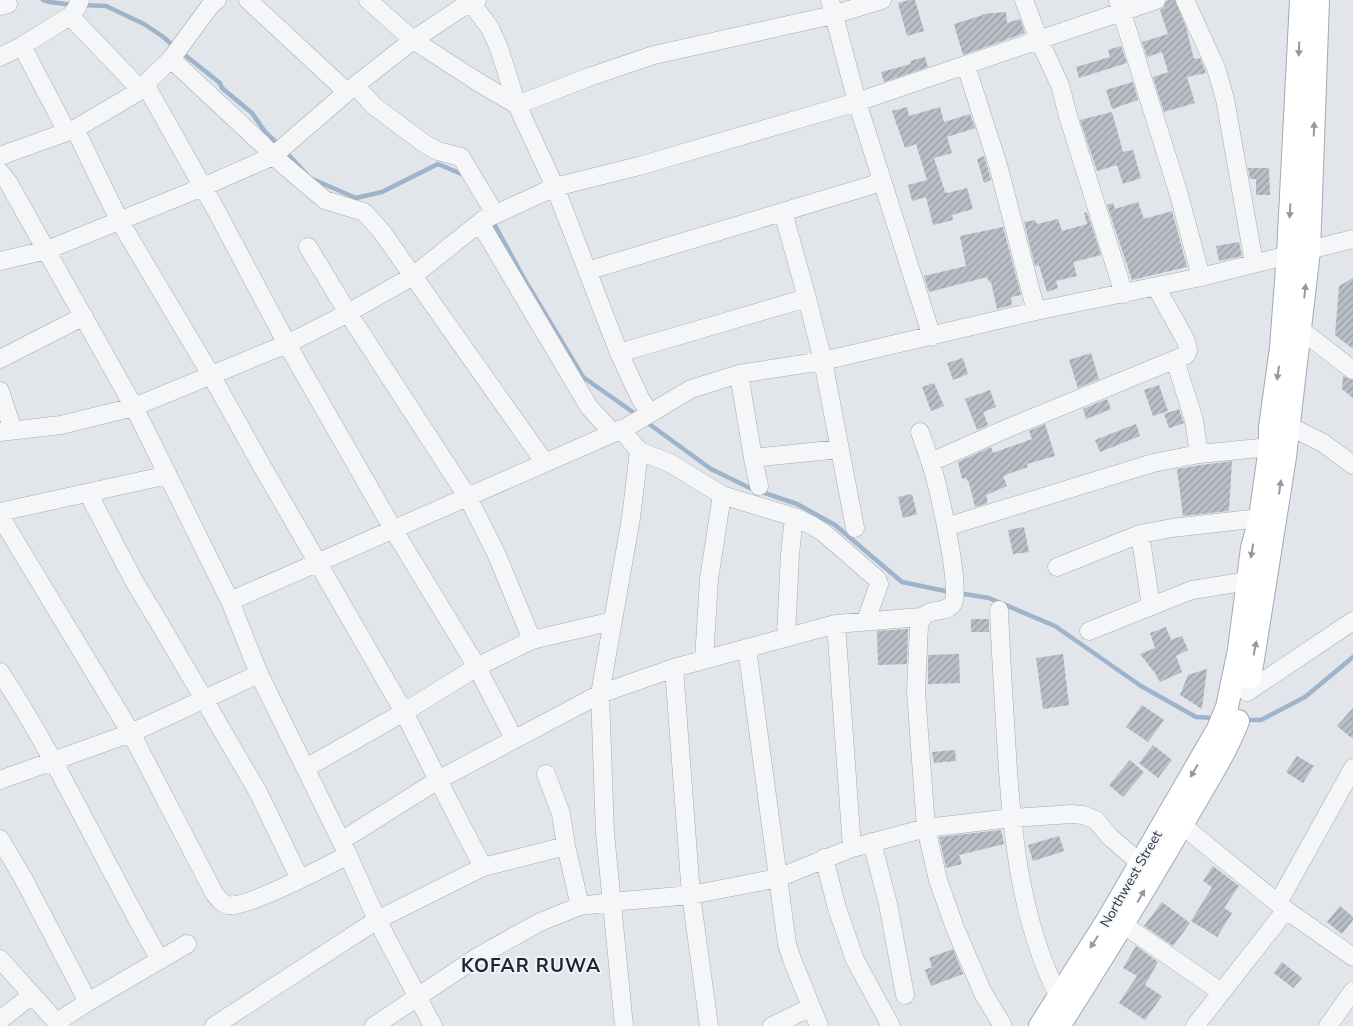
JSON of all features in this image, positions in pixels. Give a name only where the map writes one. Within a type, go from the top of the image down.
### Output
[{"type":"main road","points":[[1225,732],[1238,704],[1257,641],[1289,426],[1301,330],[1299,253],[1301,0]]},
{"type":"main road","points":[[1238,704],[1239,650],[1252,548],[1260,518],[1281,348],[1299,253],[1318,0]]},
{"type":"main road","name":"Northwest Street","points":[[1059,1026],[1124,925],[1182,826],[1225,732]]},
{"type":"main road","name":"Northwest Street","points":[[1040,1026],[1107,921],[1140,863],[1225,732]]},
{"type":"street","points":[[0,57],[22,46],[70,16],[76,10],[80,0]]},
{"type":"street","points":[[0,156],[71,131],[118,104],[142,86],[173,57],[210,6],[217,0]]},
{"type":"street","points":[[248,0],[351,89],[424,144],[438,152],[461,157],[488,218],[589,407],[620,430],[639,451],[670,463],[722,495],[794,517],[824,534],[877,578],[879,584],[866,622]]},
{"type":"street","points":[[368,0],[413,40],[517,105]]},
{"type":"street","points":[[517,105],[589,77],[654,55],[832,7],[882,0]]},
{"type":"street","points":[[1024,0],[1039,40],[1060,85],[1124,294]]},
{"type":"street","points":[[0,391],[7,431],[61,425],[134,407],[287,344],[348,313],[413,276],[488,218],[556,187],[639,166],[857,102],[1039,40],[1120,6],[1156,0]]},
{"type":"street","points":[[1185,0],[1216,68],[1225,99],[1254,263]]},
{"type":"street","points":[[0,261],[47,250],[203,187],[273,156],[351,89],[413,40],[472,1],[490,28],[499,48],[517,105],[556,187],[619,353],[640,400],[649,413]]},
{"type":"street","points":[[1120,6],[1179,195],[1201,277]]},
{"type":"street","points":[[832,7],[857,102],[932,337]]},
{"type":"street","points":[[70,16],[142,86],[203,187],[287,344],[393,529],[477,667],[514,739]]},
{"type":"street","points":[[22,46],[119,220],[211,375],[404,712],[483,867]]},
{"type":"street","points":[[173,57],[273,156],[325,200],[364,212],[368,216],[382,232],[545,463]]},
{"type":"street","points":[[966,66],[998,165],[1036,311]]},
{"type":"street","points":[[0,172],[8,182],[47,250],[134,407],[230,600],[259,674],[306,768],[377,920],[433,1026]]},
{"type":"street","points":[[587,271],[882,182]]},
{"type":"street","points":[[783,212],[823,361],[855,528]]},
{"type":"street","points":[[230,600],[620,430],[691,390],[739,374],[823,361],[932,337],[1036,311],[1201,277],[1353,239]]},
{"type":"street","points":[[308,247],[348,313],[467,496],[496,553],[532,640]]},
{"type":"street","points":[[931,462],[1008,428],[1186,356],[1188,346],[1156,287]]},
{"type":"street","points":[[619,353],[807,298]]},
{"type":"street","points":[[0,359],[84,316]]},
{"type":"street","points":[[1301,330],[1353,370]]},
{"type":"street","points":[[1175,360],[1194,420],[1199,454]]},
{"type":"street","points":[[739,374],[759,486]]},
{"type":"street","points":[[1289,426],[1323,443],[1353,465]]},
{"type":"street","points":[[168,475],[0,514],[131,733],[214,893],[221,902],[229,905],[245,903],[300,879],[438,780],[600,694],[674,668],[836,624],[921,617],[927,613],[950,607],[955,593],[946,527],[931,462],[920,432]]},
{"type":"street","points":[[946,527],[1153,463],[1199,454],[1270,447]]},
{"type":"street","points":[[753,458],[840,449]]},
{"type":"street","points":[[624,1026],[605,833],[600,694],[631,518],[639,451]]},
{"type":"street","points":[[88,493],[134,582],[258,792],[300,879]]},
{"type":"street","points":[[704,660],[710,579],[722,495]]},
{"type":"street","points":[[786,637],[790,554],[794,517]]},
{"type":"street","points":[[1057,567],[1140,534],[1172,528],[1260,518]]},
{"type":"street","points":[[1140,534],[1151,606]]},
{"type":"street","points":[[1089,631],[1192,590],[1248,581]]},
{"type":"street","points":[[999,610],[1011,818],[1027,909],[1043,962],[1058,996]]},
{"type":"street","points":[[921,617],[916,692],[926,828],[938,880],[955,928],[983,993],[1004,1026]]},
{"type":"street","points":[[306,768],[404,712],[477,667],[532,640],[613,620]]},
{"type":"street","points":[[1238,704],[1353,621]]},
{"type":"street","points":[[836,624],[852,848]]},
{"type":"street","points":[[747,648],[788,944],[793,962],[819,1026]]},
{"type":"street","points":[[674,668],[691,895],[709,1026]]},
{"type":"street","points":[[0,672],[53,761],[130,908],[160,960]]},
{"type":"street","points":[[0,780],[131,733],[259,674]]},
{"type":"street","points":[[1195,1026],[1282,907],[1353,768]]},
{"type":"street","points":[[546,774],[561,814],[566,846],[580,906]]},
{"type":"street","points":[[374,1026],[479,956],[540,922],[580,906],[691,895],[778,878],[852,848],[926,828],[1011,818],[1083,815],[1096,820],[1110,837],[1140,863]]},
{"type":"street","points":[[1182,826],[1282,907],[1353,957]]},
{"type":"street","points":[[0,839],[23,878],[88,1002]]},
{"type":"street","points":[[872,842],[888,904],[905,995]]},
{"type":"street","points":[[214,1026],[377,920],[483,867],[566,846]]},
{"type":"street","points":[[824,858],[837,908],[855,960],[891,1026]]},
{"type":"street","points":[[1124,925],[1220,992]]},
{"type":"street","points":[[0,959],[58,1024],[88,1002],[187,944]]},
{"type":"street","points":[[1328,1026],[1353,991]]},
{"type":"street","points":[[0,1020],[32,994]]},
{"type":"street","points":[[772,1026],[812,1007]]},
{"type":"building","points":[[915,0],[924,31],[907,36],[898,3]]},
{"type":"building","points":[[1175,0],[1186,27],[1194,59],[1200,58],[1206,73],[1187,77],[1195,103],[1164,112],[1153,77],[1168,72],[1162,52],[1147,57],[1142,42],[1168,34],[1160,10],[1164,7],[1166,1]]},
{"type":"building","points":[[1006,12],[1007,23],[1020,19],[1025,33],[963,55],[954,24],[983,14]]},
{"type":"building","points":[[1121,46],[1127,63],[1079,78],[1076,67],[1110,57],[1108,50]]},
{"type":"building","points":[[925,57],[928,67],[884,82],[881,72],[911,64],[910,61]]},
{"type":"building","points":[[1133,82],[1138,100],[1112,109],[1106,90]]},
{"type":"building","points":[[907,107],[909,116],[940,107],[944,122],[970,114],[975,128],[947,137],[952,153],[934,158],[945,192],[967,188],[973,209],[952,215],[953,220],[933,225],[926,197],[912,201],[908,185],[927,180],[916,144],[905,148],[892,111]]},
{"type":"building","points":[[1112,112],[1123,152],[1133,150],[1141,178],[1123,184],[1117,165],[1097,171],[1080,120]]},
{"type":"building","points":[[984,156],[991,180],[984,183],[977,159]]},
{"type":"building","points":[[1248,168],[1269,168],[1270,195],[1256,195],[1256,179],[1250,179]]},
{"type":"building","points":[[1138,202],[1144,219],[1172,211],[1187,267],[1132,280],[1107,205],[1113,203],[1115,209]]},
{"type":"building","points":[[1087,212],[1101,255],[1073,262],[1077,276],[1056,281],[1058,288],[1047,292],[1039,265],[1035,266],[1024,222],[1035,220],[1037,224],[1058,219],[1062,231],[1087,224],[1084,213]]},
{"type":"building","points":[[1003,227],[1021,295],[1011,297],[1012,305],[997,309],[991,282],[989,282],[987,277],[929,292],[924,276],[966,266],[960,236]]},
{"type":"building","points":[[1239,242],[1242,256],[1219,261],[1216,246]]},
{"type":"building","points":[[1353,278],[1353,349],[1335,335],[1339,286]]},
{"type":"building","points":[[1091,353],[1099,379],[1078,388],[1069,360]]},
{"type":"building","points":[[963,358],[968,374],[953,380],[947,363]]},
{"type":"building","points":[[1343,376],[1353,380],[1353,398],[1342,389]]},
{"type":"building","points":[[934,383],[944,406],[931,411],[922,387]]},
{"type":"building","points":[[1159,385],[1168,411],[1153,416],[1144,390]]},
{"type":"building","points":[[990,390],[996,407],[983,412],[988,425],[977,430],[965,399]]},
{"type":"building","points":[[1107,399],[1111,409],[1086,419],[1083,409]]},
{"type":"building","points":[[1179,409],[1184,423],[1169,428],[1164,414]]},
{"type":"building","points":[[1045,424],[1055,456],[1027,464],[1028,467],[1003,476],[1007,486],[986,495],[988,503],[975,507],[969,483],[966,478],[962,479],[958,462],[991,447],[993,453],[1032,439],[1029,431]]},
{"type":"building","points":[[1136,424],[1140,436],[1100,452],[1095,440]]},
{"type":"building","points":[[1232,461],[1229,511],[1183,516],[1177,469]]},
{"type":"building","points":[[912,494],[917,514],[903,518],[898,497]]},
{"type":"building","points":[[1024,527],[1029,552],[1013,554],[1008,530]]},
{"type":"building","points":[[971,619],[989,619],[989,632],[971,632]]},
{"type":"building","points":[[1166,627],[1171,640],[1182,636],[1188,650],[1176,656],[1182,672],[1160,682],[1140,654],[1155,648],[1150,633]]},
{"type":"building","points":[[908,629],[907,664],[878,665],[877,631]]},
{"type":"building","points":[[959,654],[960,683],[928,684],[928,655]]},
{"type":"building","points":[[1063,654],[1069,705],[1043,709],[1036,658]]},
{"type":"building","points":[[1207,669],[1202,709],[1180,695],[1188,675]]},
{"type":"building","points":[[1142,705],[1164,720],[1148,742],[1126,727]]},
{"type":"building","points":[[1353,708],[1353,739],[1337,726]]},
{"type":"building","points":[[1153,745],[1172,760],[1158,778],[1139,763]]},
{"type":"building","points":[[955,750],[956,761],[934,763],[932,752]]},
{"type":"building","points":[[1297,756],[1314,766],[1303,783],[1286,772]]},
{"type":"building","points":[[1130,760],[1144,772],[1123,797],[1109,785]]},
{"type":"building","points":[[1001,830],[1004,844],[959,855],[962,864],[946,868],[939,837]]},
{"type":"building","points":[[1059,836],[1064,851],[1033,861],[1028,845]]},
{"type":"building","points":[[1213,866],[1239,886],[1224,908],[1232,913],[1217,937],[1191,921],[1212,887],[1203,881]]},
{"type":"building","points":[[1162,902],[1190,923],[1173,946],[1144,926]]},
{"type":"building","points":[[1340,906],[1353,917],[1353,920],[1342,934],[1327,922]]},
{"type":"building","points":[[1136,946],[1158,962],[1145,985],[1162,996],[1145,1020],[1119,1003],[1137,976],[1123,968]]},
{"type":"building","points":[[953,949],[963,974],[931,986],[925,970],[932,967],[929,958]]},
{"type":"building","points":[[1282,962],[1302,978],[1293,988],[1274,973]]},
{"type":"waterway","points":[[43,0],[74,5]]},
{"type":"waterway","points":[[82,5],[106,6],[144,24],[175,47]]},
{"type":"waterway","points":[[181,52],[220,83],[222,88],[252,113],[266,133],[280,146]]},
{"type":"waterway","points":[[285,151],[310,178],[356,198],[382,192],[438,164],[464,175]]},
{"type":"waterway","points":[[492,220],[526,282],[583,377],[637,415]]},
{"type":"waterway","points":[[645,421],[711,469],[750,488],[797,504],[835,525],[902,582],[950,592]]},
{"type":"waterway","points":[[958,593],[989,598],[1055,626],[1141,686],[1196,717],[1214,718]]},
{"type":"waterway","points":[[1244,720],[1261,720],[1305,697],[1353,657]]},
{"type":"district","name":"KOFAR RUWA","points":[[531,966]]}]
